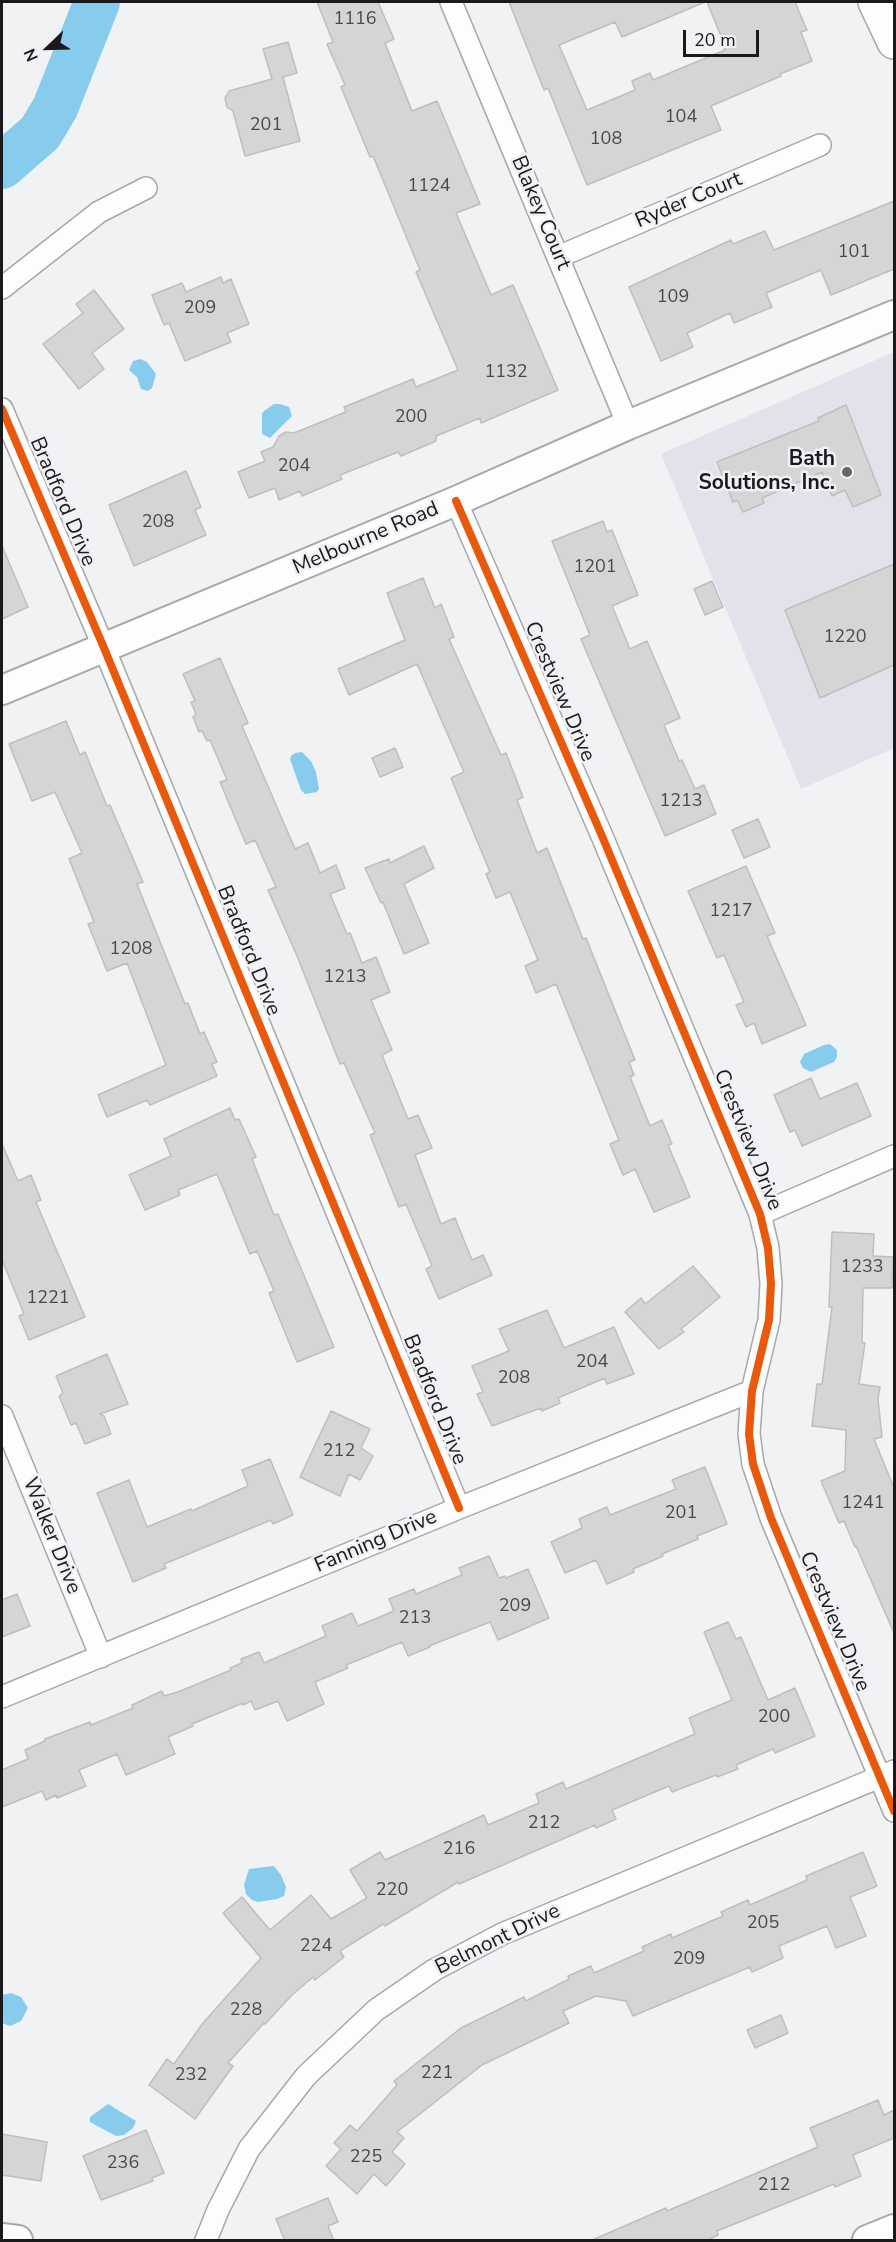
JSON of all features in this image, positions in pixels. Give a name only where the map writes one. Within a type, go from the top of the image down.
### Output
[{"type":"main road","points":[[874,2],[894,42]]},
{"type":"street","name":"Blakey Court","points":[[451,2],[628,425]]},
{"type":"street","name":"Ryder Court","points":[[558,257],[820,145]]},
{"type":"street","points":[[2,288],[99,212],[146,188]]},
{"type":"street","name":"Melbourne Road","points":[[2,690],[894,315]]},
{"type":"street","name":"Bradford Drive","points":[[2,409],[104,648],[459,1508]]},
{"type":"street","name":"Crestview Drive","points":[[456,501],[602,836],[760,1214],[768,1248],[771,1284],[769,1320],[752,1391],[749,1434],[753,1464],[761,1490],[887,1774],[894,1811]]},
{"type":"street","points":[[760,1214],[894,1156]]},
{"type":"street","name":"Fanning Drive","points":[[2,1697],[459,1508],[752,1391]]},
{"type":"street","name":"Walker Drive","points":[[2,1416],[101,1657]]},
{"type":"street","name":"Belmont Drive","points":[[206,2241],[218,2210],[249,2149],[306,2076],[376,2010],[424,1976],[502,1934],[887,1774]]},
{"type":"street","points":[[867,2241],[894,2229]]},
{"type":"street","points":[[2,2238],[18,2241]]},
{"type":"shaded area","points":[[894,352],[894,748],[801,789],[661,454]]},
{"type":"water","points":[[140,359],[147,362],[156,374],[152,388],[148,391],[141,389],[137,377],[129,370],[133,361]]},
{"type":"water","points":[[274,404],[289,407],[292,416],[270,438],[262,434],[262,414]]},
{"type":"water","points":[[302,752],[311,761],[316,772],[319,789],[317,792],[305,794],[301,790],[290,759],[295,753]]},
{"type":"water","points":[[830,1044],[837,1050],[834,1062],[811,1072],[803,1068],[800,1062],[804,1054]]},
{"type":"water","points":[[274,1866],[286,1887],[284,1896],[258,1902],[252,1900],[246,1894],[244,1885],[249,1869]]},
{"type":"water","points":[[11,1993],[21,1997],[28,2008],[21,2021],[10,2026],[2,2023],[2,1995]]},
{"type":"water","points":[[108,2104],[136,2121],[133,2128],[124,2135],[116,2136],[90,2122],[90,2117]]},
{"type":"building","points":[[317,2],[378,2],[394,39],[385,43],[412,111],[437,101],[480,204],[456,213],[491,295],[513,285],[558,390],[481,423],[480,418],[436,436],[436,441],[401,456],[398,452],[340,475],[342,479],[302,496],[300,491],[279,500],[275,488],[249,498],[238,472],[265,461],[261,452],[273,447],[279,436],[286,432],[294,433],[346,412],[344,407],[413,379],[416,387],[458,370],[416,272],[420,270],[373,156],[370,157],[341,87],[345,85],[327,44],[333,42]]},
{"type":"building","points":[[509,2],[705,2],[622,37],[615,22],[559,45],[587,110],[635,90],[632,81],[650,73],[653,80],[725,50],[707,2],[795,2],[807,30],[801,32],[812,61],[711,106],[721,130],[587,185],[548,88],[544,90]]},
{"type":"building","points":[[288,42],[297,73],[283,77],[300,141],[245,156],[233,111],[227,107],[225,98],[229,91],[272,79],[263,49]]},
{"type":"building","points":[[894,201],[894,269],[831,295],[821,270],[766,293],[772,307],[734,323],[730,313],[687,333],[693,347],[661,361],[629,287],[731,240],[733,244],[765,231],[774,250]]},
{"type":"building","points":[[221,277],[223,283],[231,279],[249,324],[227,333],[231,342],[185,361],[169,323],[164,325],[152,295],[182,283],[186,292]]},
{"type":"building","points":[[94,290],[124,329],[92,353],[104,369],[79,389],[43,344],[83,313],[76,304]]},
{"type":"building","points":[[846,405],[881,495],[853,507],[845,490],[832,496],[822,472],[762,498],[764,503],[743,512],[737,500],[733,502],[717,462],[819,421],[818,418]]},
{"type":"building","points":[[186,471],[201,507],[195,510],[206,535],[134,566],[109,505]]},
{"type":"building","points":[[603,521],[607,532],[612,530],[638,595],[612,606],[630,649],[647,641],[680,718],[664,725],[679,761],[682,760],[695,789],[704,785],[716,814],[665,836],[581,639],[590,635],[552,541]]},
{"type":"building","points":[[2,546],[28,607],[2,619]]},
{"type":"building","points":[[894,564],[894,665],[820,698],[785,610]]},
{"type":"building","points":[[423,578],[435,608],[441,604],[454,637],[449,639],[501,755],[506,753],[523,797],[517,800],[537,853],[547,848],[583,939],[586,938],[635,1060],[629,1062],[634,1075],[630,1077],[650,1126],[662,1120],[672,1144],[668,1145],[690,1197],[654,1212],[635,1169],[623,1175],[610,1144],[619,1140],[556,984],[536,993],[525,966],[538,960],[510,892],[496,898],[486,874],[490,872],[451,778],[464,772],[417,664],[349,695],[338,669],[405,640],[387,593]]},
{"type":"building","points":[[712,581],[723,607],[705,615],[694,589]]},
{"type":"building","points":[[220,658],[248,723],[242,726],[295,849],[308,843],[320,873],[336,865],[345,888],[330,894],[347,934],[350,933],[362,963],[376,957],[390,992],[371,1000],[392,1050],[382,1055],[408,1119],[418,1115],[432,1148],[415,1155],[441,1224],[455,1218],[472,1260],[483,1255],[492,1275],[439,1299],[426,1269],[432,1266],[406,1204],[399,1207],[370,1135],[375,1133],[344,1063],[340,1064],[268,890],[276,887],[255,840],[246,844],[220,782],[227,780],[210,740],[207,741],[202,731],[199,732],[193,717],[196,714],[191,702],[195,701],[183,674]]},
{"type":"building","points":[[66,721],[80,755],[85,752],[107,806],[110,805],[143,882],[137,884],[185,1004],[188,1003],[200,1034],[204,1032],[217,1062],[212,1064],[217,1076],[150,1105],[147,1100],[107,1117],[98,1095],[166,1065],[127,963],[107,971],[88,924],[94,922],[69,859],[82,853],[55,792],[32,801],[9,744]]},
{"type":"building","points":[[395,748],[403,767],[380,777],[372,758]]},
{"type":"building","points":[[758,819],[770,847],[744,858],[732,830]]},
{"type":"building","points":[[424,846],[434,868],[404,884],[429,943],[404,954],[383,902],[381,903],[365,868],[389,859],[390,863]]},
{"type":"building","points":[[746,866],[775,933],[767,936],[806,1025],[762,1044],[754,1023],[746,1027],[736,1005],[744,1002],[724,955],[717,958],[688,891]]},
{"type":"building","points":[[811,1078],[820,1099],[857,1083],[871,1116],[802,1146],[795,1130],[790,1132],[774,1095]]},
{"type":"building","points":[[230,1108],[235,1120],[239,1119],[256,1157],[252,1159],[274,1215],[278,1214],[334,1347],[297,1362],[269,1293],[274,1291],[257,1251],[250,1254],[217,1174],[178,1190],[180,1195],[145,1210],[129,1175],[171,1156],[164,1139]]},
{"type":"building","points":[[2,1144],[18,1181],[31,1175],[41,1200],[36,1202],[85,1317],[29,1340],[19,1316],[24,1314],[2,1260]]},
{"type":"building","points":[[832,1232],[874,1234],[873,1256],[893,1257],[892,1288],[863,1288],[862,1343],[865,1343],[859,1384],[880,1387],[878,1399],[882,1437],[874,1439],[894,1488],[894,1633],[844,1521],[839,1523],[821,1481],[845,1471],[846,1430],[812,1426],[817,1384],[822,1384],[832,1307],[829,1307]]},
{"type":"building","points":[[693,1266],[720,1297],[681,1329],[684,1332],[659,1349],[625,1312],[641,1298],[645,1304]]},
{"type":"building","points":[[547,1310],[564,1348],[614,1327],[634,1374],[607,1384],[605,1378],[558,1398],[560,1403],[542,1411],[541,1408],[492,1426],[477,1394],[483,1392],[472,1366],[509,1351],[499,1329]]},
{"type":"building","points":[[107,1354],[128,1404],[100,1414],[104,1416],[111,1434],[85,1444],[76,1423],[71,1425],[59,1396],[63,1393],[56,1376]]},
{"type":"building","points":[[331,1411],[370,1429],[361,1448],[373,1456],[360,1480],[349,1474],[340,1496],[300,1477]]},
{"type":"building","points":[[270,1459],[293,1515],[273,1524],[271,1520],[164,1564],[166,1568],[133,1582],[97,1493],[129,1480],[147,1527],[191,1509],[192,1511],[248,1486],[242,1470]]},
{"type":"building","points":[[705,1467],[727,1524],[697,1536],[698,1539],[662,1554],[663,1556],[633,1569],[634,1572],[607,1584],[596,1560],[565,1573],[551,1542],[582,1528],[579,1519],[607,1507],[610,1515],[676,1489],[672,1480]]},
{"type":"building","points":[[489,1556],[499,1578],[505,1576],[506,1578],[528,1569],[549,1618],[498,1640],[490,1622],[408,1656],[402,1642],[346,1665],[348,1668],[315,1682],[324,1704],[287,1721],[278,1701],[255,1710],[251,1701],[243,1705],[243,1703],[192,1724],[193,1726],[168,1737],[175,1754],[126,1775],[117,1754],[79,1770],[86,1786],[46,1800],[42,1791],[2,1807],[2,1770],[28,1759],[25,1750],[45,1739],[90,1722],[91,1725],[133,1708],[132,1705],[162,1691],[164,1696],[178,1692],[231,1670],[230,1668],[242,1663],[241,1659],[259,1652],[264,1663],[326,1636],[322,1626],[352,1613],[358,1626],[394,1611],[389,1599],[414,1589],[416,1594],[462,1575],[459,1568]]},
{"type":"building","points":[[17,1594],[30,1626],[2,1637],[2,1600]]},
{"type":"building","points":[[728,1622],[736,1639],[741,1637],[768,1700],[795,1688],[815,1736],[775,1753],[773,1749],[736,1765],[738,1769],[717,1777],[716,1775],[672,1792],[669,1786],[612,1810],[616,1819],[596,1828],[595,1825],[459,1884],[458,1882],[385,1926],[383,1924],[340,1951],[344,1957],[315,1980],[313,1977],[264,2023],[228,2063],[233,2066],[195,2119],[149,2085],[167,2059],[174,2064],[203,2023],[261,1958],[223,1913],[242,1897],[270,1930],[311,1895],[331,1919],[367,1898],[350,1870],[380,1852],[385,1860],[484,1815],[488,1825],[539,1803],[536,1794],[563,1782],[566,1789],[695,1734],[689,1718],[732,1700],[704,1632]]},
{"type":"building","points":[[863,1852],[877,1886],[850,1897],[866,1936],[836,1948],[827,1926],[779,1946],[783,1958],[752,1972],[750,1967],[633,2016],[626,2001],[596,1996],[563,2011],[569,2023],[482,2065],[397,2132],[404,2138],[392,2152],[405,2164],[386,2186],[374,2174],[357,2194],[326,2166],[341,2149],[334,2143],[350,2125],[357,2131],[397,2085],[394,2081],[461,2028],[524,1997],[526,2001],[569,1979],[568,1976],[591,1966],[594,1973],[644,1951],[642,1947],[671,1934],[672,1938],[723,1916],[721,1912],[748,1900],[750,1905],[807,1880],[806,1876]]},
{"type":"building","points":[[781,2015],[788,2033],[755,2048],[747,2030]]},
{"type":"building","points":[[878,2100],[884,2115],[894,2110],[894,2138],[853,2155],[861,2176],[835,2187],[834,2184],[717,2231],[718,2235],[706,2241],[590,2241],[818,2147],[810,2128]]},
{"type":"building","points":[[146,2130],[164,2173],[152,2178],[153,2181],[101,2200],[83,2156]]},
{"type":"building","points":[[2,2134],[47,2142],[41,2181],[2,2175]]},
{"type":"building","points":[[328,2198],[338,2222],[328,2226],[334,2241],[285,2241],[276,2219]]},
{"type":"waterway","points":[[2,166],[40,133],[55,108],[97,2]]},
{"type":"cycle path","points":[[2,409],[104,648],[459,1508]]},
{"type":"cycle path","points":[[456,501],[602,836],[760,1214],[768,1248],[771,1284],[769,1320],[752,1391],[749,1434],[753,1464],[771,1518],[894,1811]]},
{"type":"place","name":"Bath Solutions, Inc.","points":[[847,472]]}]
